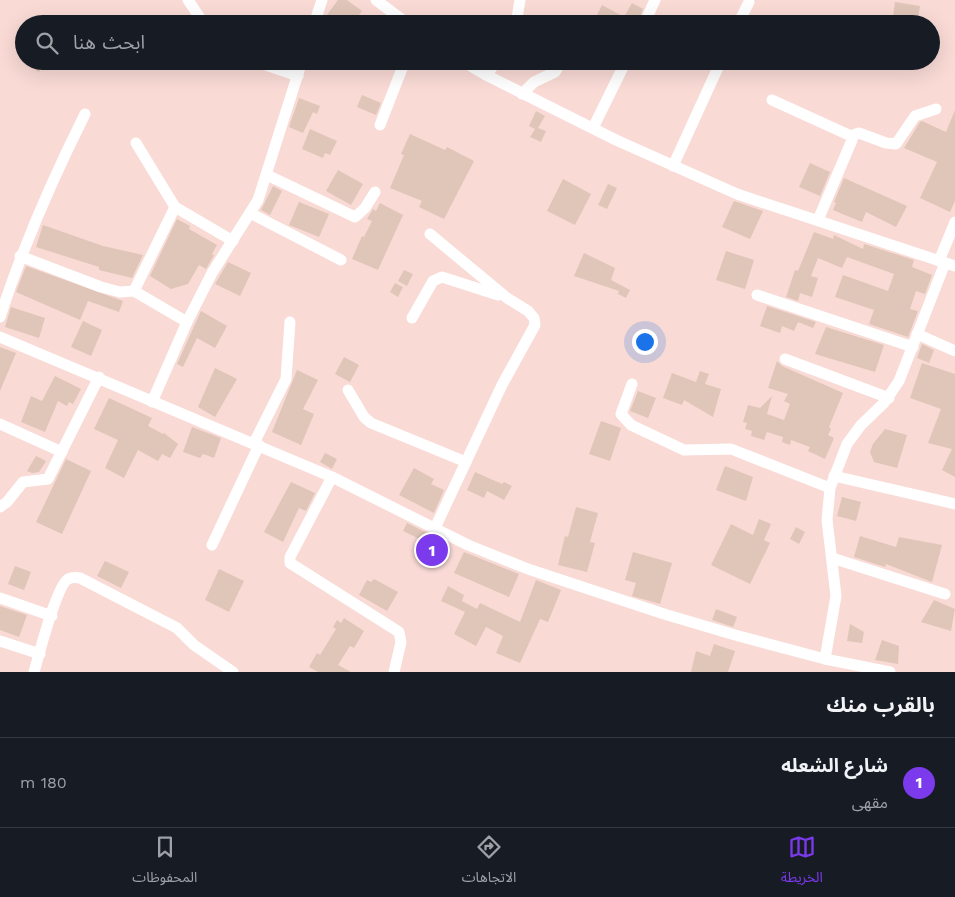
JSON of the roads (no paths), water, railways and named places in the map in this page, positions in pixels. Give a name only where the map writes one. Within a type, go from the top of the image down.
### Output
[{"type":"street","points":[[188,0],[198,15]]},
{"type":"street","points":[[317,15],[322,0]]},
{"type":"street","points":[[376,0],[396,15]]},
{"type":"street","points":[[518,15],[520,0]]},
{"type":"street","points":[[648,15],[656,0]]},
{"type":"street","points":[[742,15],[749,2]]},
{"type":"street","points":[[280,70],[298,76]]},
{"type":"street","points":[[152,402],[187,322],[212,273],[250,213],[267,175],[300,70]]},
{"type":"street","points":[[380,124],[401,70]]},
{"type":"street","points":[[477,70],[593,128],[737,194],[946,263]]},
{"type":"street","points":[[486,75],[490,70]]},
{"type":"street","points":[[522,94],[534,82],[555,70]]},
{"type":"street","points":[[593,128],[621,70]]},
{"type":"street","points":[[673,166],[717,70]]},
{"type":"street","points":[[772,100],[851,136],[859,133],[886,143],[896,144],[915,116],[936,109]]},
{"type":"street","points":[[0,317],[20,256],[50,184],[85,114]]},
{"type":"street","points":[[818,220],[852,140],[851,136]]},
{"type":"street","points":[[136,143],[175,207],[233,241]]},
{"type":"street","points":[[267,175],[355,217],[365,208],[375,192]]},
{"type":"street","points":[[134,291],[175,207]]},
{"type":"street","points":[[250,213],[341,260]]},
{"type":"street","points":[[825,659],[836,596],[827,520],[830,488],[847,444],[861,425],[888,398],[899,381],[946,263],[955,222]]},
{"type":"street","points":[[430,234],[505,296],[528,312],[534,318],[535,325],[502,385],[436,528]]},
{"type":"street","points":[[20,256],[101,287],[120,292],[134,291],[187,322]]},
{"type":"street","points":[[412,318],[433,281],[442,277],[505,296]]},
{"type":"street","points":[[757,295],[912,347]]},
{"type":"street","points":[[212,545],[286,379],[290,322]]},
{"type":"street","points":[[917,334],[955,351]]},
{"type":"street","points":[[0,337],[99,377],[152,402],[257,444],[332,477],[468,545],[557,580],[664,614],[825,659],[890,672]]},
{"type":"street","points":[[785,359],[888,398]]},
{"type":"street","points":[[0,507],[8,502],[23,482],[48,479],[99,377]]},
{"type":"street","points":[[632,384],[621,414],[630,424],[653,437],[684,450],[731,449],[830,488]]},
{"type":"street","points":[[348,390],[364,417],[371,423],[466,462]]},
{"type":"street","points":[[0,424],[62,452]]},
{"type":"street","points":[[834,476],[955,504]]},
{"type":"street","points":[[332,477],[290,557],[290,563],[399,632],[401,642],[394,672]]},
{"type":"street","points":[[832,558],[945,594]]},
{"type":"street","points":[[34,672],[63,585],[67,580],[80,578],[177,628],[194,645],[233,672]]},
{"type":"street","points":[[0,598],[52,616]]},
{"type":"street","points":[[0,641],[40,654]]},
{"type":"place","name":"شارع الشعله","points":[[432,550]]}]
